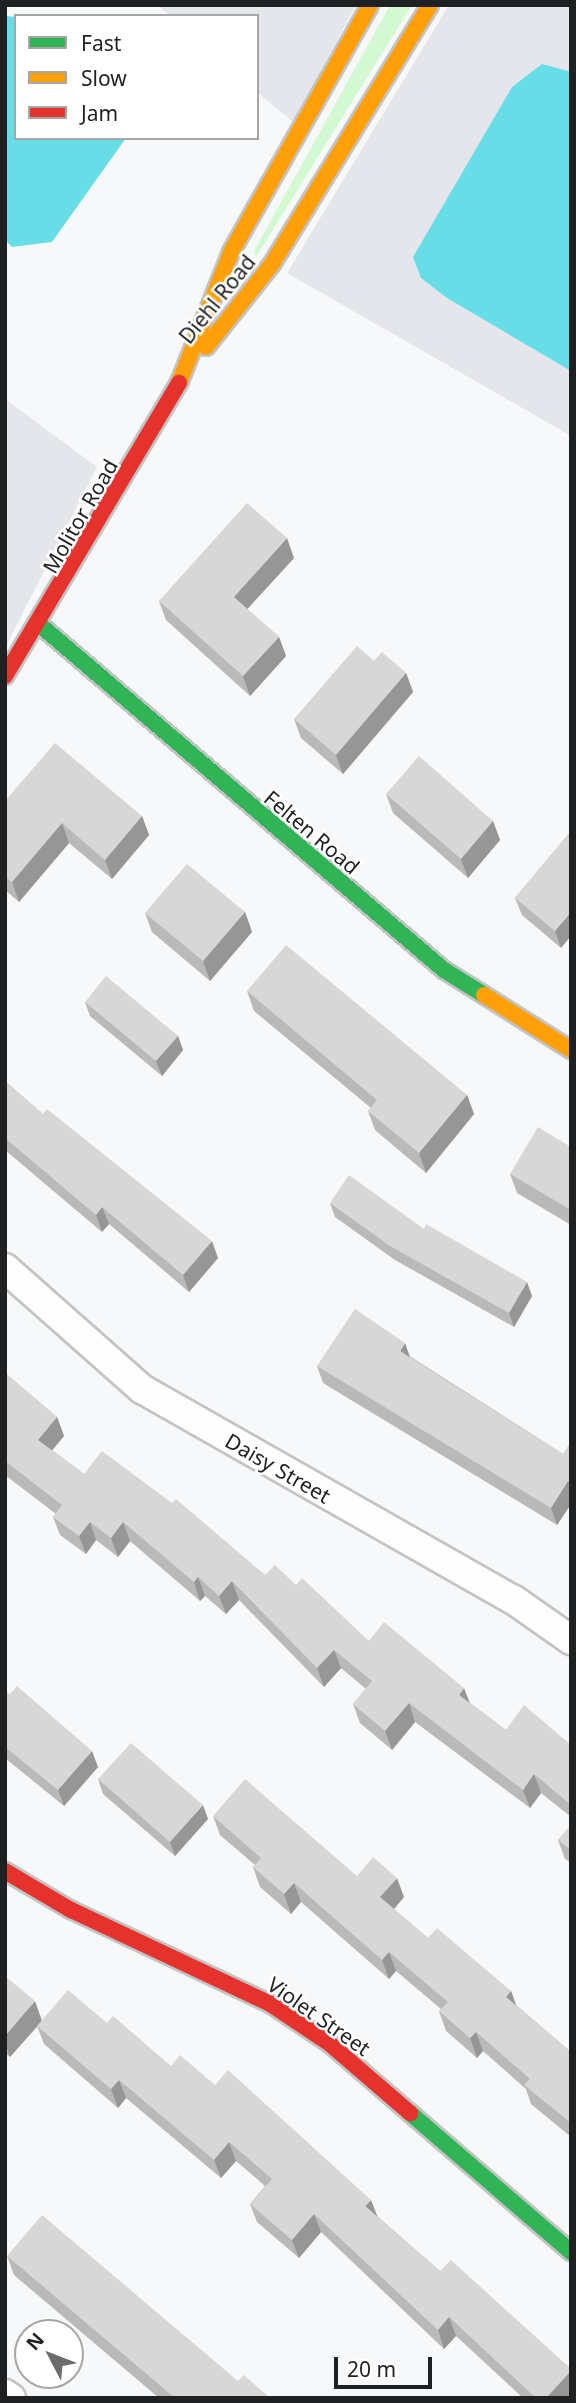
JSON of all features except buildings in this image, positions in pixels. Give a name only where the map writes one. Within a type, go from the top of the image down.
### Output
[{"type":"street","name":"Diehl Road","points":[[185,373],[231,252],[370,5]]},
{"type":"street","name":"Diehl Road","points":[[185,373],[272,264],[430,5]]},
{"type":"street","name":"Molitor Road","points":[[5,676],[40,625],[185,373]]},
{"type":"street","name":"Felten Road","points":[[40,625],[443,970],[571,1050]]},
{"type":"street","name":"Daisy Street","points":[[5,1268],[142,1389],[514,1600],[571,1640]]},
{"type":"street","name":"Violet Street","points":[[5,1871],[279,2010],[330,2044],[571,2252]]},
{"type":"street","points":[[5,2394],[11,2398]]},
{"type":"shaded area","points":[[158,5],[356,5],[293,122],[259,94],[259,14],[168,14]]},
{"type":"shaded area","points":[[449,5],[571,5],[571,436],[287,273]]},
{"type":"shaded area","points":[[5,399],[97,467],[5,648]]},
{"type":"green space","points":[[390,5],[412,5],[256,257],[254,251]]},
{"type":"water","points":[[5,16],[14,17],[14,140],[125,140],[52,242],[12,247],[5,240]]},
{"type":"water","points":[[542,64],[571,72],[571,371],[447,298],[421,278],[413,257],[512,87]]},
{"type":"traffic: fast","points":[[40,625],[444,970],[484,995]]},
{"type":"traffic: fast","points":[[410,2113],[571,2252]]},
{"type":"traffic: slow","points":[[179,383],[231,252],[370,5]]},
{"type":"traffic: slow","points":[[206,347],[272,264],[430,5]]},
{"type":"traffic: slow","points":[[484,995],[571,1050]]},
{"type":"traffic: jam","points":[[5,676],[179,383]]},
{"type":"traffic: jam","points":[[5,1871],[71,1910],[269,2003],[330,2044],[410,2113]]}]
